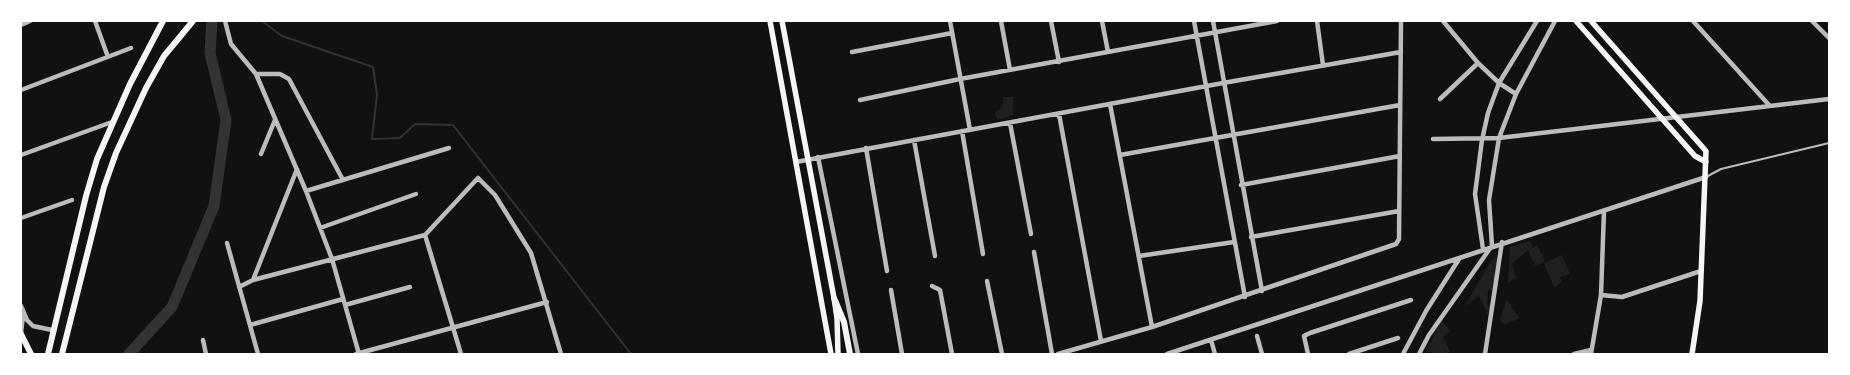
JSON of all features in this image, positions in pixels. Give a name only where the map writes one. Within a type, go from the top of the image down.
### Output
[{"type":"main road","points":[[48,354],[52,330],[86,196],[112,122],[163,21]]},
{"type":"main road","points":[[62,354],[104,188],[116,153],[141,97],[160,64],[170,47],[193,21]]},
{"type":"main road","points":[[770,21],[832,354]]},
{"type":"main road","points":[[782,21],[838,318],[838,354]]},
{"type":"main road","points":[[1576,21],[1695,156],[1706,162]]},
{"type":"main road","points":[[1592,21],[1706,151],[1700,301],[1692,354]]},
{"type":"main road","points":[[834,298],[844,322],[850,354]]},
{"type":"main road","points":[[21,334],[32,354]]},
{"type":"street","points":[[21,25],[30,21]]},
{"type":"street","points":[[95,21],[108,57]]},
{"type":"street","points":[[225,21],[231,44],[256,74],[306,191],[332,259],[358,353],[547,302]]},
{"type":"street","points":[[950,21],[970,130]]},
{"type":"street","points":[[1001,21],[1010,70]]},
{"type":"street","points":[[1052,21],[1058,62]]},
{"type":"street","points":[[1102,21],[1108,52]]},
{"type":"street","points":[[1194,21],[1244,297]]},
{"type":"street","points":[[1213,21],[1241,184],[1262,291]]},
{"type":"street","points":[[860,100],[960,79],[1277,21]]},
{"type":"street","points":[[1317,21],[1323,65]]},
{"type":"street","points":[[1058,354],[1244,297],[1396,244],[1399,239],[1402,21]]},
{"type":"street","points":[[1442,21],[1478,63],[1516,94]]},
{"type":"street","points":[[1483,249],[1475,194],[1482,140],[1493,97],[1499,82],[1537,21]]},
{"type":"street","points":[[1419,354],[1434,328],[1492,246],[1489,200],[1499,138],[1516,94],[1556,21]]},
{"type":"street","points":[[1693,21],[1769,105]]},
{"type":"street","points":[[1812,21],[1829,38]]},
{"type":"street","points":[[852,52],[952,33]]},
{"type":"street","points":[[21,90],[131,48]]},
{"type":"street","points":[[796,162],[1401,52]]},
{"type":"street","points":[[1440,99],[1478,63]]},
{"type":"street","points":[[256,74],[280,74],[289,79],[343,180]]},
{"type":"street","points":[[1433,140],[1482,140],[1829,99]]},
{"type":"street","points":[[1110,104],[1152,326]]},
{"type":"street","points":[[1120,155],[1400,105]]},
{"type":"street","points":[[1059,114],[1101,341]]},
{"type":"street","points":[[262,154],[275,120]]},
{"type":"street","points":[[21,155],[112,122]]},
{"type":"street","points":[[1010,123],[1031,234]]},
{"type":"street","points":[[962,131],[983,254]]},
{"type":"street","points":[[914,140],[935,256]]},
{"type":"street","points":[[306,191],[449,148]]},
{"type":"street","points":[[866,148],[887,271]]},
{"type":"street","points":[[1241,184],[1400,156]]},
{"type":"street","points":[[818,157],[858,354]]},
{"type":"street","points":[[253,280],[297,170]]},
{"type":"street","points":[[1167,354],[1460,259],[1502,242],[1706,177]]},
{"type":"street","points":[[239,287],[253,280],[425,235],[478,178],[495,195],[531,253],[561,354]]},
{"type":"street","points":[[320,228],[416,194]]},
{"type":"street","points":[[21,218],[72,200]]},
{"type":"street","points":[[1251,237],[1399,211]]},
{"type":"street","points":[[1574,354],[1591,352],[1601,295],[1604,211]]},
{"type":"street","points":[[425,235],[461,354]]},
{"type":"street","points":[[1139,256],[1234,242]]},
{"type":"street","points":[[1485,354],[1502,242]]},
{"type":"street","points":[[227,243],[258,354]]},
{"type":"street","points":[[1034,252],[1052,354]]},
{"type":"street","points":[[1402,354],[1426,311],[1460,259]]},
{"type":"street","points":[[1601,295],[1622,297],[1701,271]]},
{"type":"street","points":[[987,281],[1002,354]]},
{"type":"street","points":[[932,286],[940,290],[952,354]]},
{"type":"street","points":[[345,305],[410,287]]},
{"type":"street","points":[[891,290],[902,354]]},
{"type":"street","points":[[250,325],[343,299]]},
{"type":"street","points":[[1308,354],[1304,336],[1412,300]]},
{"type":"street","points":[[21,306],[33,326],[52,330]]},
{"type":"street","points":[[21,334],[24,313]]},
{"type":"street","points":[[1257,336],[1262,354]]},
{"type":"street","points":[[1350,354],[1398,338]]},
{"type":"street","points":[[202,340],[206,354]]},
{"type":"street","points":[[1211,340],[1214,354]]},
{"type":"lane","points":[[1822,31],[1829,28]]},
{"type":"lane","points":[[1706,177],[1721,169],[1829,143]]},
{"type":"shaded area","points":[[1004,97],[1013,97],[1013,115],[997,120],[995,113],[1002,107]]},
{"type":"shaded area","points":[[1530,241],[1533,246],[1512,264],[1517,278],[1508,282],[1510,247]]},
{"type":"shaded area","points":[[1537,245],[1545,261],[1535,266],[1528,250]]},
{"type":"shaded area","points":[[1562,255],[1570,274],[1560,277],[1562,282],[1554,287],[1544,263]]},
{"type":"shaded area","points":[[1496,256],[1500,273],[1494,290],[1488,290],[1487,304],[1490,306],[1488,315],[1479,296],[1464,307],[1491,261]]},
{"type":"shaded area","points":[[1507,299],[1519,318],[1505,325],[1500,320]]},
{"type":"shaded area","points":[[1442,320],[1450,331],[1443,337],[1451,354],[1426,352]]},
{"type":"waterway","points":[[129,354],[172,307],[214,206],[226,120],[210,53],[212,21]]},
{"type":"waterway","points":[[262,21],[282,36],[373,67],[377,94],[372,139],[400,138],[415,124],[453,125],[631,354]]}]
